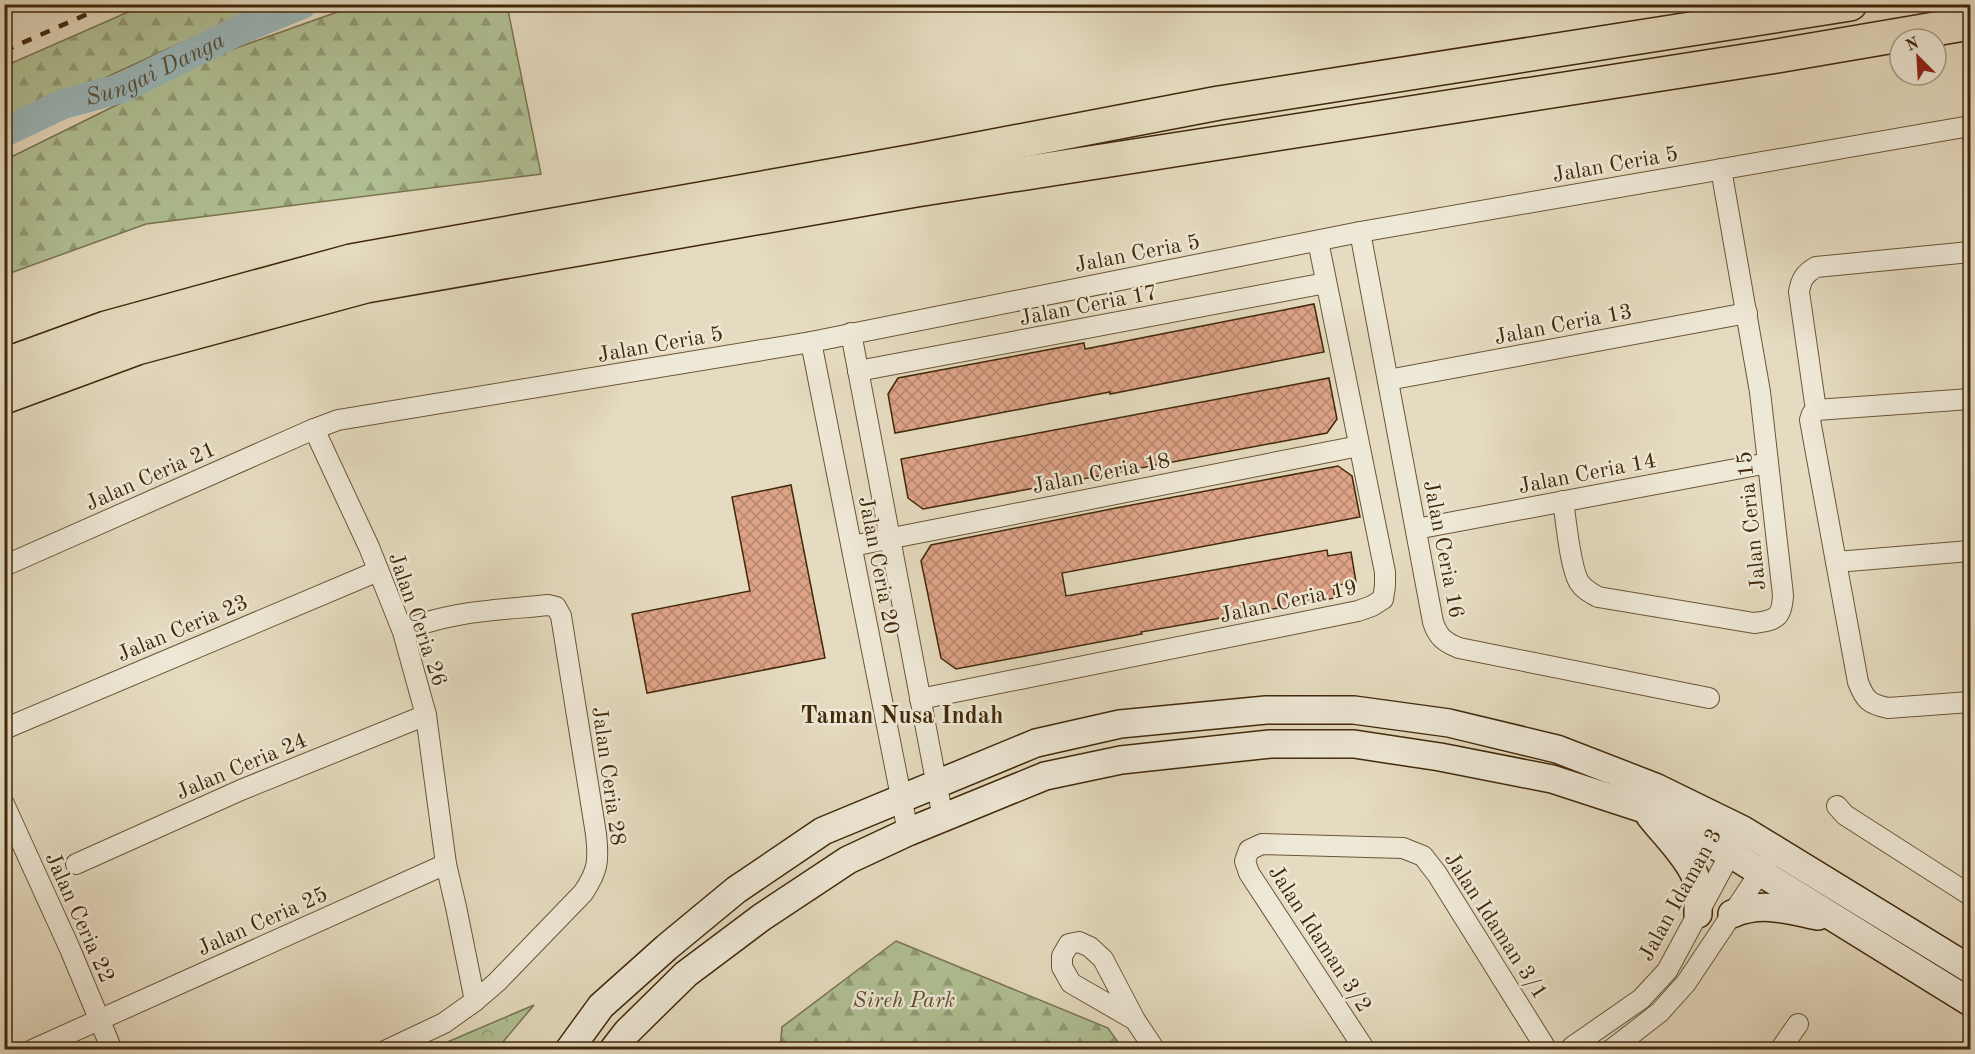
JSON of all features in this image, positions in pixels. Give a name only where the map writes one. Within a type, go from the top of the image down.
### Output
[{"type":"highway","points":[[4,365],[106,328],[351,261],[897,164],[1219,103],[1850,4]]},
{"type":"highway","points":[[4,397],[137,348],[366,286],[916,189],[1777,56],[1971,22]]},
{"type":"main road","points":[[569,1050],[601,1006],[667,946],[736,890],[823,831],[1036,743],[1120,724],[1266,710],[1354,710],[1449,723],[1557,749],[1655,787],[1743,830],[1971,969]]},
{"type":"main road","points":[[613,1050],[627,1032],[686,974],[762,917],[848,860],[908,832],[1045,776],[1121,760],[1270,744],[1354,744],[1440,757],[1551,779],[1644,808],[1731,854],[1971,1002]]},
{"type":"main road","points":[[1644,808],[1682,856],[1695,877],[1698,888],[1698,914]]},
{"type":"main road","points":[[1732,914],[1747,908],[1763,907],[1834,918]]},
{"type":"street","name":"Jalan Ceria 5","points":[[314,429],[338,420],[811,342],[1360,232],[1971,126]]},
{"type":"street","name":"Jalan Ceria 15","points":[[1563,501],[1575,572],[1580,584],[1588,592],[1598,597],[1754,623],[1778,617],[1782,610],[1783,595],[1760,392],[1721,169]]},
{"type":"street","name":"Jalan Ceria 16","points":[[1360,232],[1433,622],[1441,639],[1459,648],[1709,698]]},
{"type":"street","name":"Jalan Ceria 19","points":[[920,699],[1335,616],[1372,606],[1383,599],[1384,572],[1318,241]]},
{"type":"street","points":[[1816,411],[1799,292],[1801,281],[1806,273],[1816,267],[1828,265],[1971,252]]},
{"type":"street","name":"Jalan Ceria 17","points":[[858,371],[1326,283]]},
{"type":"street","name":"Jalan Ceria 13","points":[[1388,380],[1747,313]]},
{"type":"street","name":"Jalan Ceria 20","points":[[851,333],[943,818]]},
{"type":"street","name":"Jalan Ceria 20","points":[[811,342],[908,832]]},
{"type":"street","points":[[1971,399],[1816,411],[1810,420],[1858,681],[1867,700],[1876,706],[1888,708],[1971,702]]},
{"type":"street","name":"Jalan Ceria 21","points":[[4,566],[314,429]]},
{"type":"street","name":"Jalan Ceria 26","points":[[314,429],[369,547],[404,632],[426,715],[446,864],[475,1001]]},
{"type":"street","name":"Jalan Ceria 18","points":[[852,546],[1359,446]]},
{"type":"street","name":"Jalan Ceria 14","points":[[1416,529],[1768,463]]},
{"type":"street","points":[[1836,562],[1971,551]]},
{"type":"street","name":"Jalan Ceria 23","points":[[4,729],[378,571]]},
{"type":"street","name":"Jalan Ceria 28","points":[[387,1050],[444,1023],[497,982],[583,893],[594,877],[598,865],[596,834],[561,615],[556,608],[548,605],[448,617],[418,624],[404,632]]},
{"type":"street","name":"Jalan Ceria 24","points":[[76,864],[241,790],[426,715]]},
{"type":"street","name":"Jalan Ceria 22","points":[[4,804],[70,949],[112,1050]]},
{"type":"street","points":[[1837,806],[1845,815],[1971,895]]},
{"type":"street","name":"Jalan Idaman 3","points":[[1574,1048],[1641,999],[1667,971],[1743,830]]},
{"type":"street","name":"Jalan Idaman 3/1","points":[[1249,850],[1262,844],[1403,848],[1423,856],[1437,874],[1548,1050]]},
{"type":"street","points":[[1611,1050],[1660,1012],[1686,983],[1775,849]]},
{"type":"street","name":"Jalan Idaman 3/2","points":[[1249,850],[1245,861],[1249,873],[1365,1050]]},
{"type":"street","name":"Jalan Ceria 25","points":[[32,1050],[446,864]]},
{"type":"street","points":[[1135,1020],[1155,1050]]},
{"type":"street","points":[[1780,1050],[1798,1024]]},
{"type":"street","points":[[1548,1050],[1560,1045],[1574,1048]]},
{"type":"green space","points":[[144,5],[270,5],[174,46],[5,124],[5,66]]},
{"type":"green space","points":[[357,5],[507,5],[541,174],[146,224],[5,275],[5,160],[222,53]]},
{"type":"green space","name":"Sireh Park","points":[[896,941],[1108,1028],[1123,1049],[780,1049],[782,1027]]},
{"type":"green space","points":[[534,1005],[497,1049],[431,1049]]},
{"type":"building","points":[[1314,304],[1324,352],[895,433],[888,394],[898,378],[1084,343],[1085,349]]},
{"type":"building","points":[[1329,378],[1337,419],[1327,433],[923,509],[908,498],[901,459]]},
{"type":"building","points":[[1338,466],[1352,476],[1360,517],[1062,573],[1066,596],[1327,550],[1328,556],[1351,552],[1356,582],[1333,586],[1335,598],[1141,632],[1142,634],[956,669],[941,658],[921,561],[931,545]]},
{"type":"building","points":[[791,485],[825,658],[647,693],[632,614],[750,591],[732,497]]},
{"type":"waterway","name":"Sungai Danga","points":[[4,132],[63,104],[122,88],[239,30],[302,4]]},
{"type":"railway","points":[[4,51],[110,4]]},
{"type":"district","name":"Taman Nusa Indah","points":[[902,715]]}]
